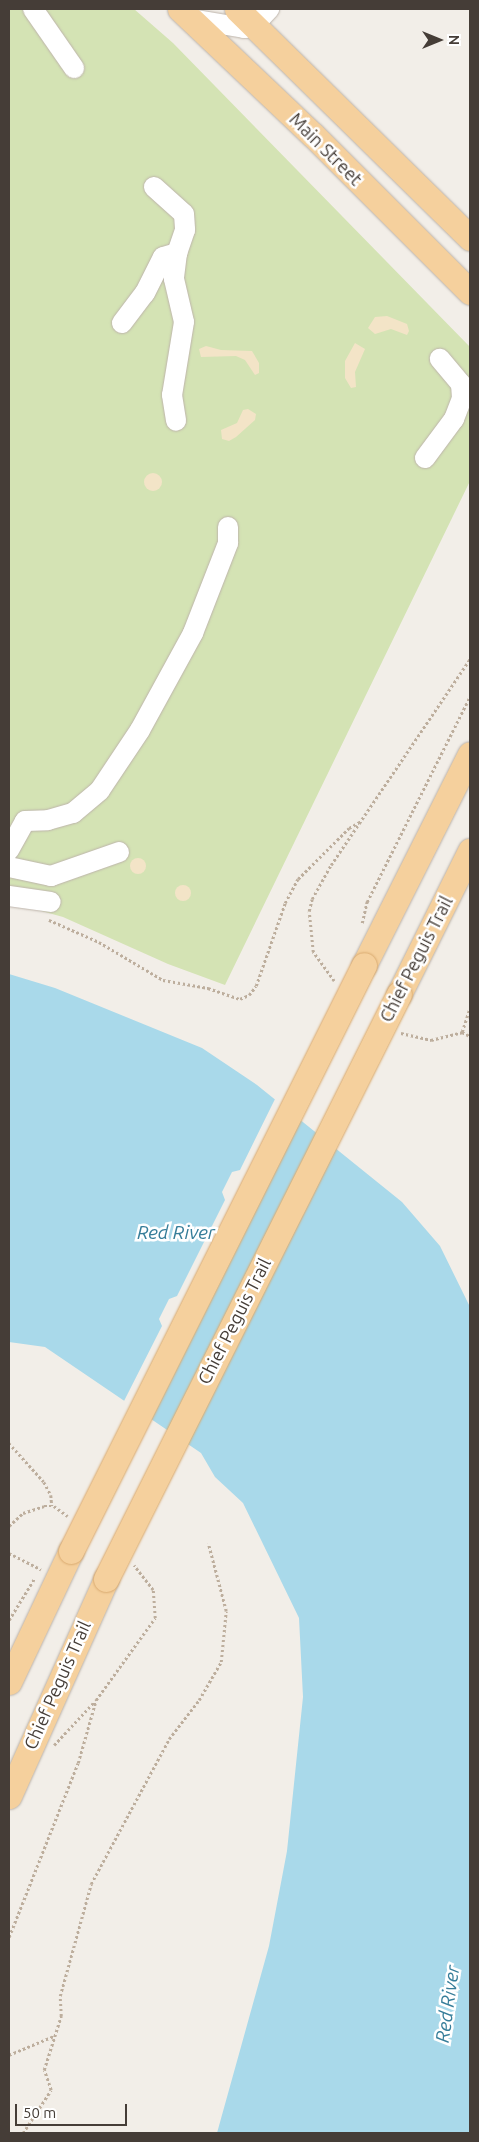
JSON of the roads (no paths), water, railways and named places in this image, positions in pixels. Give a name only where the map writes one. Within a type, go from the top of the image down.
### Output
[{"type":"main road","name":"Main Street","points":[[185,14],[470,292]]},
{"type":"main road","points":[[254,14],[470,238]]},
{"type":"main road","points":[[9,1682],[71,1551],[470,754]]},
{"type":"main road","name":"Chief Peguis Trail","points":[[9,1796],[106,1579],[470,851]]},
{"type":"lane","points":[[33,9],[74,68]]},
{"type":"lane","points":[[185,14],[244,28],[254,14]]},
{"type":"lane","points":[[154,187],[184,214],[186,230],[177,253],[174,279],[184,322],[172,394],[176,421]]},
{"type":"lane","points":[[122,323],[145,293],[163,257],[177,253]]},
{"type":"lane","points":[[425,458],[454,419],[462,398],[462,384],[440,359]]},
{"type":"lane","points":[[9,850],[24,821],[48,820],[73,813],[94,799],[106,782],[140,730],[193,633],[228,543],[228,527]]},
{"type":"lane","points":[[9,867],[51,876],[120,852]]},
{"type":"lane","points":[[9,896],[47,910]]},
{"type":"water","name":"Red River","points":[[9,974],[55,988],[202,1048],[257,1085],[402,1202],[440,1246],[470,1307],[470,2133],[217,2133],[269,1946],[287,1851],[303,1697],[299,1618],[243,1503],[215,1477],[201,1453],[45,1347],[9,1342]]}]
